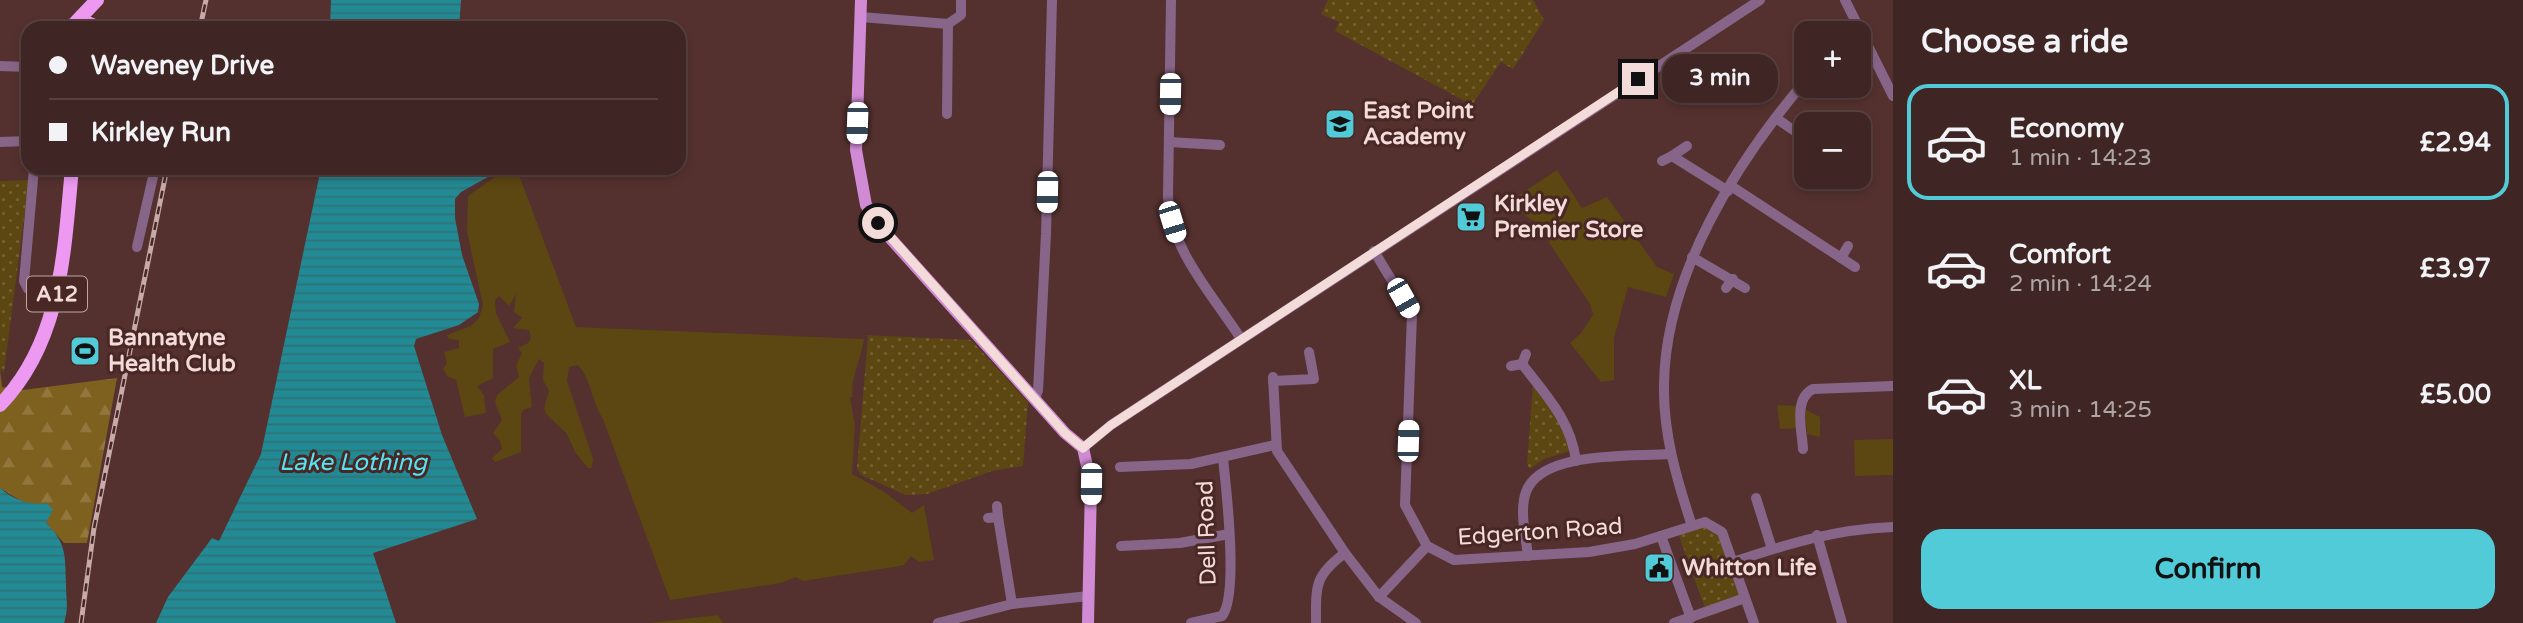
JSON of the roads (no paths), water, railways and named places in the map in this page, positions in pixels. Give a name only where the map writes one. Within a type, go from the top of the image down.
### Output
[{"type":"highway","points":[[77,21],[99,0]]},
{"type":"highway","points":[[99,0],[100,21]]},
{"type":"highway","name":"A12","points":[[0,405],[32,363],[55,307],[71,175]]},
{"type":"main road","points":[[862,0],[856,150],[866,205],[909,259],[1065,433],[1083,448],[1091,484],[1088,623]]},
{"type":"street","points":[[861,17],[948,24],[961,15],[961,0]]},
{"type":"street","points":[[1035,397],[1038,391],[1046,234],[1052,0]]},
{"type":"street","points":[[1171,0],[1169,205],[1177,239],[1241,339]]},
{"type":"street","points":[[1083,448],[1111,425],[1743,4],[1760,0]]},
{"type":"street","points":[[1845,0],[1854,21]]},
{"type":"street","points":[[947,114],[948,24]]},
{"type":"street","points":[[1871,55],[1892,90]]},
{"type":"street","points":[[0,66],[21,65]]},
{"type":"street","points":[[1692,526],[1670,454],[1664,386],[1670,331],[1692,257],[1729,188],[1794,95]]},
{"type":"street","points":[[1776,118],[1794,131]]},
{"type":"street","points":[[0,142],[21,141]]},
{"type":"street","points":[[1169,142],[1220,145]]},
{"type":"street","points":[[1687,146],[1667,158],[1729,188],[1855,267]]},
{"type":"street","points":[[33,175],[24,281],[28,289],[40,291]]},
{"type":"street","points":[[138,247],[153,175]]},
{"type":"street","points":[[1841,258],[1848,246]]},
{"type":"street","name":"Edgerton Road","points":[[1374,251],[1412,314],[1405,505],[1427,546],[1454,560],[1622,548],[1705,522],[1714,524],[1721,532],[1733,562]]},
{"type":"street","points":[[1692,257],[1729,284],[1745,288]]},
{"type":"street","points":[[1310,352],[1314,379],[1273,379],[1275,444],[1345,553],[1379,597],[1416,623]]},
{"type":"street","points":[[1520,361],[1564,420],[1573,440],[1576,461]]},
{"type":"street","points":[[1802,449],[1800,402],[1804,393],[1813,389],[1893,386]]},
{"type":"street","points":[[1120,467],[1175,465],[1223,458],[1275,444]]},
{"type":"street","points":[[1528,556],[1524,504],[1526,491],[1534,477],[1546,469],[1576,461],[1670,454]]},
{"type":"street","name":"Dell Road","points":[[1191,623],[1211,621],[1225,612],[1228,603],[1229,534],[1223,458]]},
{"type":"street","points":[[1756,498],[1772,549]]},
{"type":"street","points":[[994,514],[1012,604]]},
{"type":"street","points":[[1754,623],[1733,562],[1817,535],[1852,528],[1893,527]]},
{"type":"street","points":[[1121,546],[1173,544],[1229,534]]},
{"type":"street","points":[[1817,535],[1842,623]]},
{"type":"street","points":[[1661,536],[1691,618]]},
{"type":"street","points":[[1379,597],[1427,546]]},
{"type":"street","points":[[1316,623],[1319,579],[1324,569],[1345,553]]},
{"type":"street","points":[[938,623],[1012,604],[1089,596]]},
{"type":"street","points":[[1674,623],[1745,598]]},
{"type":"water","points":[[331,0],[461,0],[460,21],[330,21]]},
{"type":"water","name":"Lake Lothing","points":[[320,175],[491,175],[461,192],[455,199],[455,218],[462,255],[479,304],[478,312],[459,325],[416,339],[414,346],[442,435],[477,519],[373,553],[396,623],[156,623],[168,597],[212,538],[219,541],[261,454]]},
{"type":"water","points":[[0,488],[22,501],[47,503],[53,510],[46,523],[58,537],[64,551],[67,604],[64,623],[0,623]]},
{"type":"railway","points":[[202,21],[206,0]]},
{"type":"railway","points":[[81,623],[94,528],[166,175]]},
{"type":"place","name":"East Point Academy","points":[[1340,124]]},
{"type":"place","name":"Kirkley Premier Store","points":[[1471,217]]},
{"type":"place","name":"Bannatyne Health Club","points":[[85,351]]},
{"type":"place","name":"Whitton Life","points":[[1659,568]]}]
